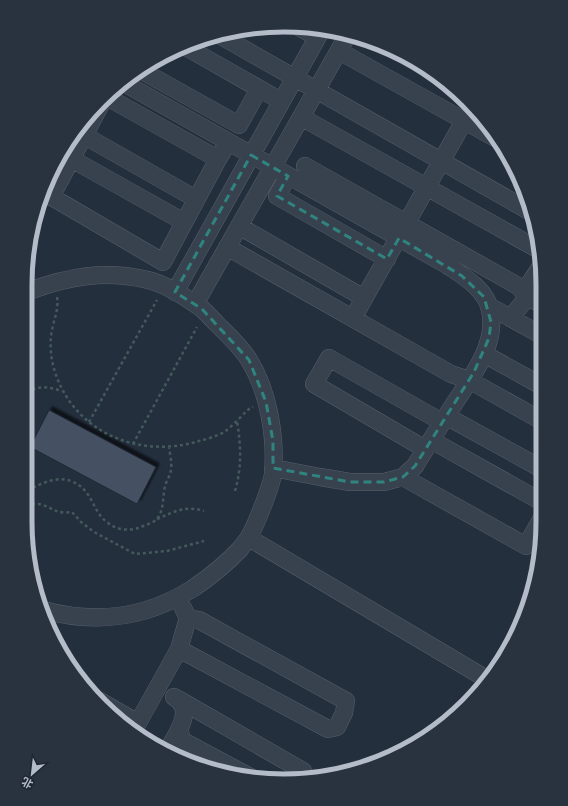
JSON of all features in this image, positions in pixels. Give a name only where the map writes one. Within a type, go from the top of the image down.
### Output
[{"type":"street","points":[[170,289],[251,155],[319,34]]},
{"type":"street","points":[[226,39],[524,208]]},
{"type":"street","points":[[200,308],[239,226],[343,44],[464,121],[485,133]]},
{"type":"street","points":[[191,50],[281,101]]},
{"type":"street","points":[[146,73],[239,125],[259,89]]},
{"type":"street","points":[[129,86],[446,265],[475,286],[484,297],[490,309],[491,322],[489,338],[484,354],[415,466],[403,477],[384,482],[350,482],[273,468]]},
{"type":"street","points":[[112,100],[218,159]]},
{"type":"street","points":[[301,117],[533,247]]},
{"type":"street","points":[[353,318],[464,121]]},
{"type":"street","points":[[81,134],[196,199]]},
{"type":"street","points":[[48,195],[163,262],[228,142]]},
{"type":"street","points":[[67,156],[184,222]]},
{"type":"street","points":[[305,166],[518,286],[535,301]]},
{"type":"street","points":[[288,176],[277,196],[387,259]]},
{"type":"street","points":[[50,191],[55,179]]},
{"type":"street","points":[[239,226],[364,298]]},
{"type":"street","points":[[228,247],[451,374],[469,380],[536,418]]},
{"type":"street","points":[[535,275],[530,283],[535,301]]},
{"type":"street","points":[[32,288],[70,278],[117,276],[149,281],[170,289],[200,308],[230,337],[249,360],[269,410],[273,441],[273,476],[263,506],[249,538],[232,558],[211,576],[178,597],[155,608],[126,616],[71,616],[48,611]]},
{"type":"street","points":[[510,318],[535,301]]},
{"type":"street","points":[[488,306],[536,332]]},
{"type":"street","points":[[484,354],[536,383]]},
{"type":"street","points":[[536,466],[329,358],[314,384],[536,499]]},
{"type":"street","points":[[403,477],[526,546],[536,529]]},
{"type":"street","points":[[249,538],[482,677]]},
{"type":"street","points":[[136,726],[179,649],[188,618],[178,597]]},
{"type":"street","points":[[179,649],[328,729],[337,727],[344,713],[346,701],[199,620],[188,618]]},
{"type":"street","points":[[158,688],[303,771],[302,773]]},
{"type":"street","points":[[170,746],[184,717],[184,710],[178,699]]},
{"type":"street","points":[[178,731],[183,741],[235,769]]},
{"type":"path","points":[[53,283],[58,299],[57,313],[52,330],[51,345],[56,374],[63,391],[75,409],[104,432],[115,438],[133,444],[157,448],[185,446],[224,432],[249,409],[266,402]]},
{"type":"path","points":[[90,422],[170,289]]},
{"type":"path","points":[[133,444],[200,308]]},
{"type":"path","points":[[32,389],[42,387],[63,391]]},
{"type":"path","points":[[235,491],[239,476],[241,458],[236,421]]},
{"type":"path","points":[[157,519],[162,507],[166,483],[171,470],[169,448]]},
{"type":"path","points":[[32,488],[53,479],[70,481],[88,493],[100,517],[110,525],[123,530],[135,529],[183,509],[194,508],[204,511]]},
{"type":"path","points":[[32,505],[42,504],[55,511],[64,513],[72,512],[81,522],[94,532],[136,554],[167,551],[204,541]]},
{"type":"path","points":[[162,507],[163,510],[169,514]]},
{"type":"highlighted area","points":[[251,155],[288,176],[277,196],[387,259],[399,238],[462,276],[484,297],[491,322],[489,338],[474,372],[415,466],[403,477],[384,482],[350,482],[273,468],[273,441],[266,402],[249,360],[202,309],[175,292]]},
{"type":"building","points":[[49,410],[156,467],[137,504],[32,448],[32,443]]}]
